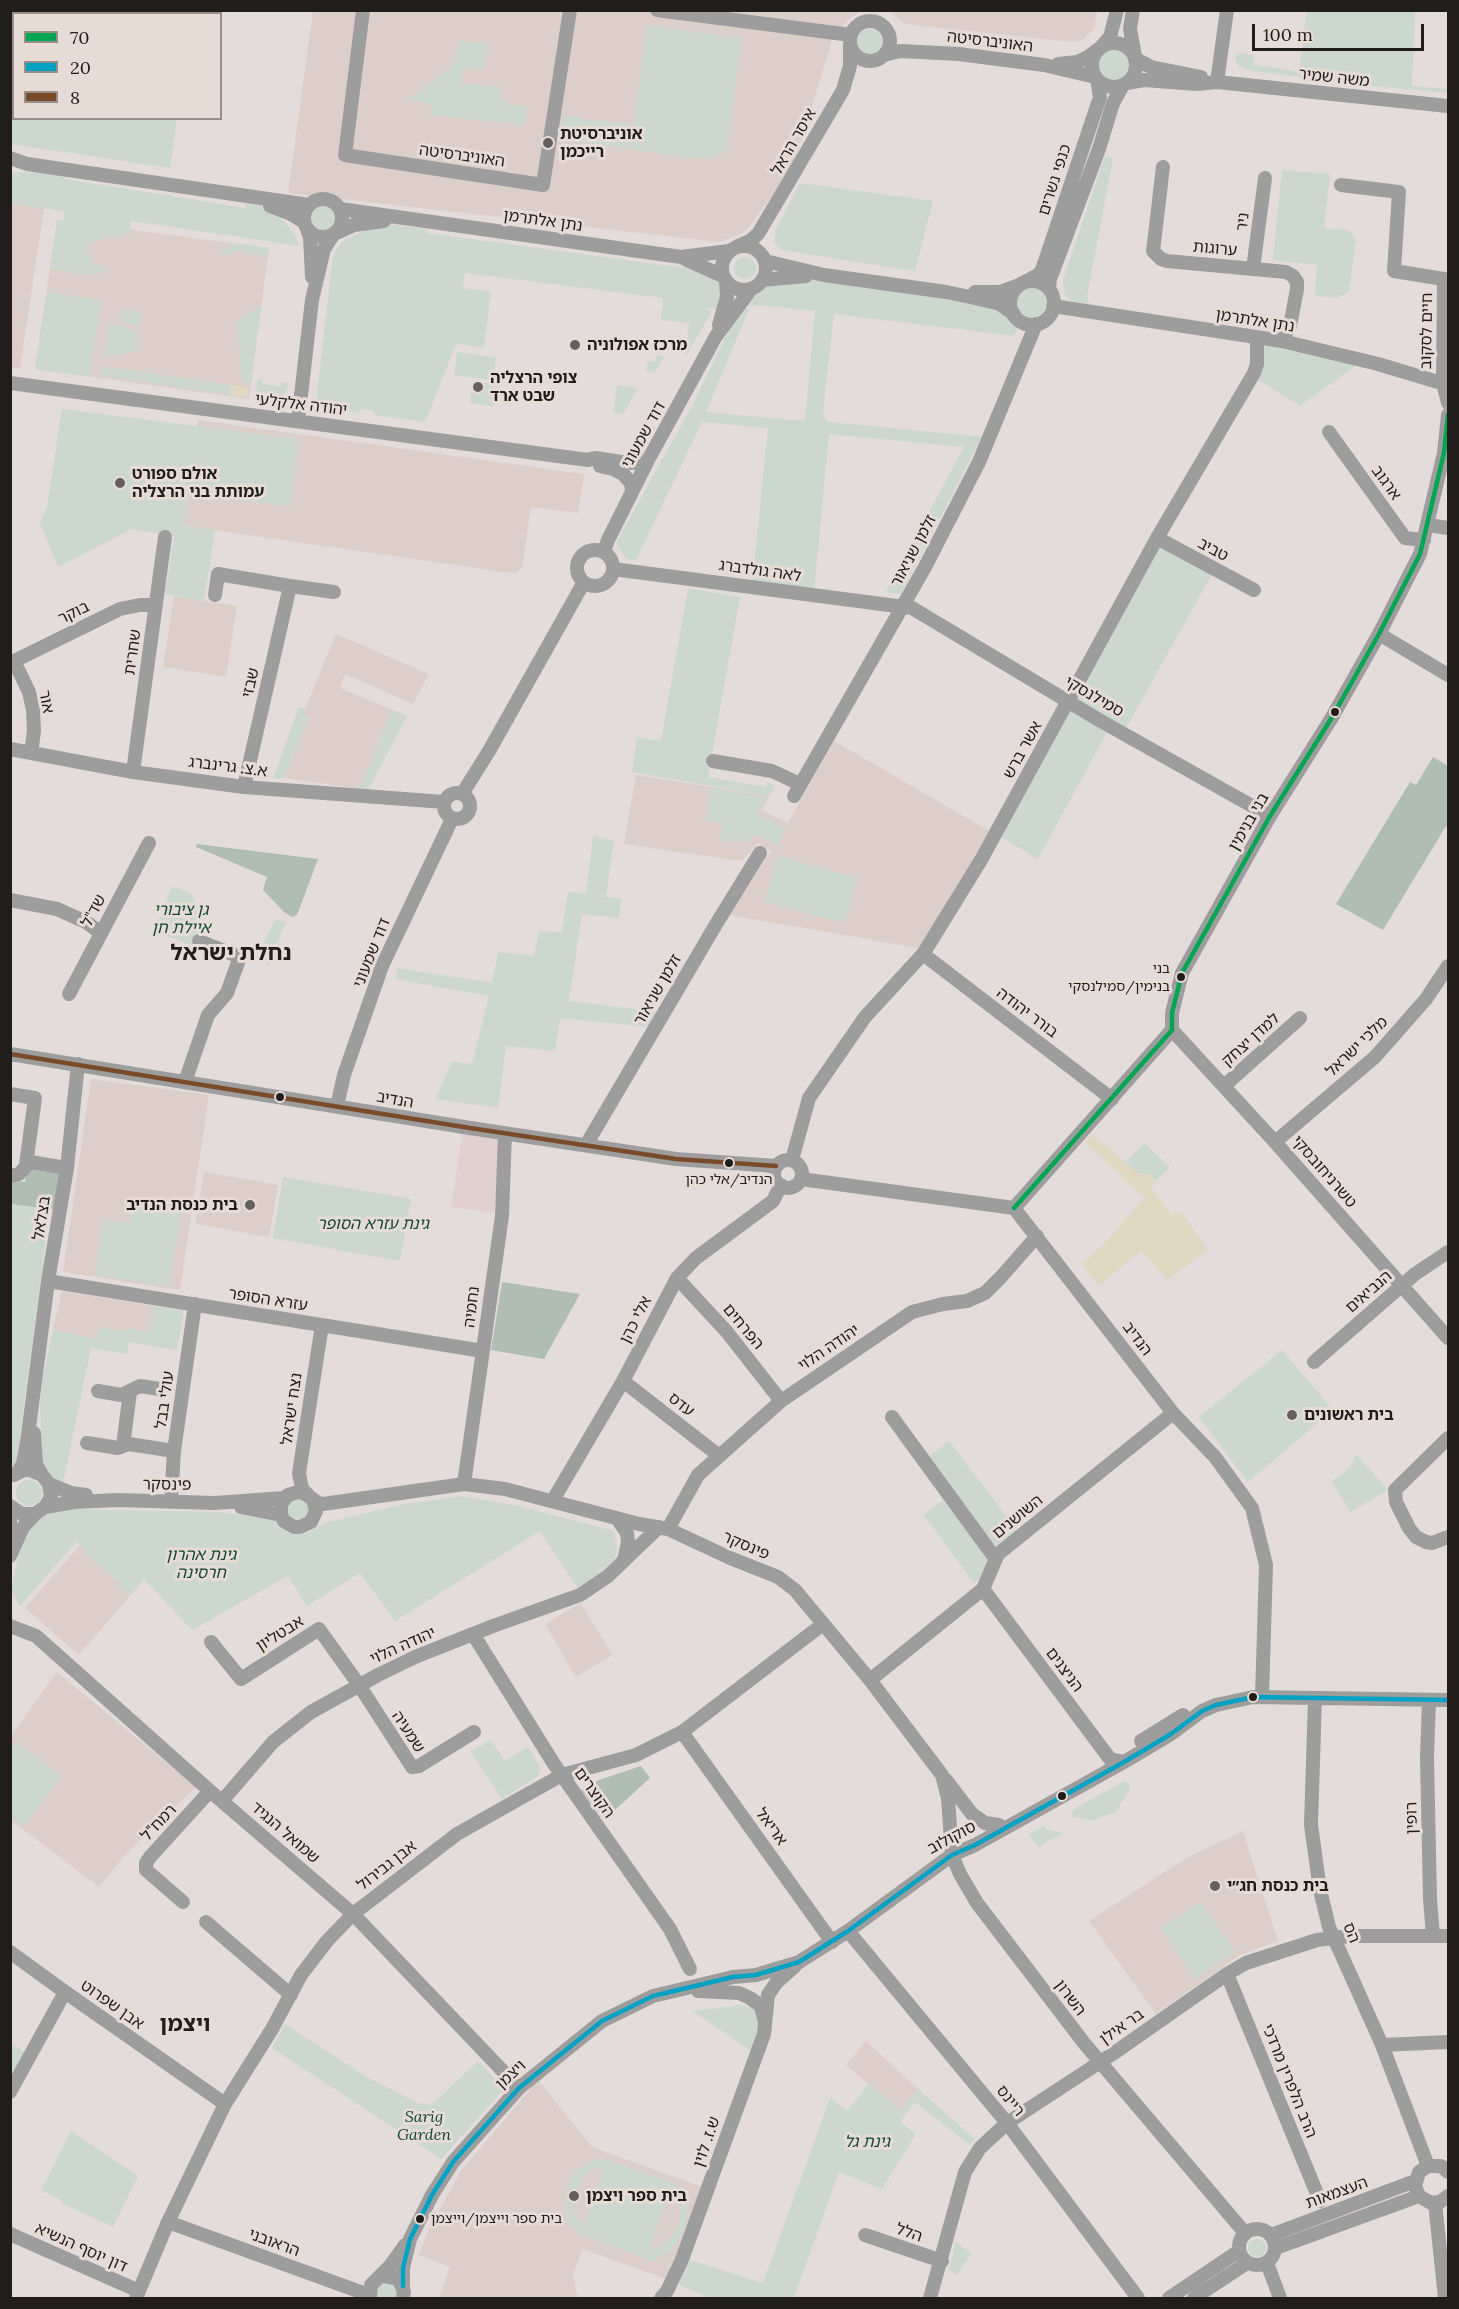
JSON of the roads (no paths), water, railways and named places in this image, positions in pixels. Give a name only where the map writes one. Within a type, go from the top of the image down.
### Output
[{"type":"street","name":"האוניברסיטה","points":[[363,10],[345,155],[543,185],[570,10]]},
{"type":"street","points":[[657,10],[850,40]]},
{"type":"street","points":[[1117,10],[1110,37],[1100,48],[1092,63],[1096,78],[1106,86],[1113,87],[1125,84],[1136,70],[1130,29],[1133,10]]},
{"type":"street","points":[[1217,82],[1227,10]]},
{"type":"street","points":[[866,22],[876,22],[886,30],[890,41],[888,50],[878,58],[858,57],[850,40],[856,27],[866,22]]},
{"type":"street","name":"האוניברסיטה","points":[[886,30],[902,41],[932,52]]},
{"type":"street","name":"איסר הראל","points":[[733,249],[750,241],[758,234],[843,90],[850,66],[850,40]]},
{"type":"street","points":[[1100,48],[1117,43],[1124,45],[1135,57]]},
{"type":"street","name":"האוניברסיטה","points":[[1044,65],[1077,62],[1100,48]]},
{"type":"street","name":"האוניברסיטה","points":[[878,58],[900,51],[932,52],[1044,65],[1096,78]]},
{"type":"street","name":"משה שמיר","points":[[1135,57],[1151,67],[1217,82],[1449,106]]},
{"type":"street","name":"איסר הראל","points":[[843,90],[878,58]]},
{"type":"street","name":"כנפי נשרים","points":[[1022,283],[1042,270],[1100,97],[1096,78]]},
{"type":"street","name":"משה שמיר","points":[[1125,84],[1144,80],[1197,84],[1217,82]]},
{"type":"street","name":"כנפי נשרים","points":[[1049,288],[1050,279],[1099,149],[1113,103],[1125,84]]},
{"type":"street","points":[[10,158],[27,164],[230,195],[309,205],[323,199],[333,202],[340,209],[342,220],[324,249],[312,300],[298,422]]},
{"type":"street","points":[[10,166],[27,164]]},
{"type":"street","name":"ערוגות","points":[[1163,167],[1152,247],[1156,255],[1167,261],[1286,272],[1293,276],[1297,282],[1290,326],[1282,341]]},
{"type":"street","name":"ניר","points":[[1253,269],[1265,178]]},
{"type":"street","name":"חיים לסקוב","points":[[1341,185],[1399,192],[1394,271],[1446,279],[1446,384]]},
{"type":"street","points":[[230,195],[272,206],[291,214],[319,237],[334,234]]},
{"type":"street","points":[[309,205],[304,213],[311,248],[312,300]]},
{"type":"street","name":"נתן אלתרמן","points":[[340,209],[681,257],[710,268],[725,279]]},
{"type":"street","name":"איסר הראל","points":[[764,259],[773,210]]},
{"type":"street","name":"נתן אלתרמן","points":[[334,234],[354,225],[401,219]]},
{"type":"street","points":[[824,275],[735,288],[725,279],[722,263],[733,249],[754,248],[764,259],[824,275],[946,292],[1000,304],[1025,323],[1036,324],[1048,318],[1054,300],[1049,288],[1038,282],[1022,283],[1000,292],[958,290],[946,292]]},
{"type":"street","name":"נתן אלתרמן","points":[[681,257],[733,249]]},
{"type":"street","points":[[756,284],[766,271],[764,259]]},
{"type":"street","name":"דוד שמעוני","points":[[716,336],[727,297],[725,279]]},
{"type":"street","points":[[1014,314],[1011,297],[1022,283]]},
{"type":"street","name":"דוד שמעוני","points":[[604,551],[647,462],[716,336],[756,284]]},
{"type":"street","name":"נתן אלתרמן","points":[[1053,306],[1282,341],[1378,364],[1446,384]]},
{"type":"street","name":"זלמן שניאור","points":[[713,761],[772,771],[797,790],[925,567],[979,462],[1036,324]]},
{"type":"street","name":"אשר ברש","points":[[792,1160],[808,1098],[865,1017],[923,954],[981,860],[1157,538],[1254,373],[1257,364],[1257,338]]},
{"type":"street","name":"יהודה אלקלעי","points":[[10,383],[588,460],[595,458],[628,463],[647,462]]},
{"type":"street","points":[[1446,384],[1449,403]]},
{"type":"street","name":"בני בנימין","points":[[1172,1030],[1172,1013],[1182,973],[1270,816],[1331,719],[1379,634],[1420,554],[1444,453],[1449,415]]},
{"type":"street","name":"ארגוב","points":[[1329,432],[1405,538],[1424,540]]},
{"type":"street","name":"יהודה אלקלעי","points":[[588,460],[623,474],[631,483],[632,491]]},
{"type":"street","points":[[1428,525],[1449,528]]},
{"type":"street","name":"שחרית","points":[[134,772],[165,537]]},
{"type":"street","name":"טביב","points":[[1157,538],[1254,590]]},
{"type":"street","points":[[588,551],[604,551],[610,556],[614,569],[610,578],[601,585],[595,586],[584,582],[578,572],[579,560],[588,551]]},
{"type":"street","name":"לאה גולדברג","points":[[614,569],[902,607]]},
{"type":"street","points":[[215,595],[218,574],[334,592]]},
{"type":"street","points":[[462,794],[489,751],[584,582]]},
{"type":"street","name":"שבזי","points":[[244,787],[290,586]]},
{"type":"street","name":"בוקר","points":[[12,662],[120,609],[156,604]]},
{"type":"street","name":"סמילנסקי","points":[[902,607],[912,608],[1068,702],[1270,816]]},
{"type":"street","points":[[1379,634],[1449,675]]},
{"type":"street","name":"אור","points":[[12,662],[29,692],[33,710],[34,730],[31,753]]},
{"type":"street","name":"א.צ. גרינברג","points":[[10,749],[134,772],[244,787],[444,802]]},
{"type":"street","points":[[452,794],[462,794],[470,804],[468,812],[463,818],[452,819],[445,813],[444,802],[452,794]]},
{"type":"street","name":"דוד שמעוני","points":[[337,1106],[344,1075],[382,966],[452,819]]},
{"type":"street","name":"שד\"ל","points":[[69,994],[149,843]]},
{"type":"street","name":"זלמן שניאור","points":[[586,1145],[760,853]]},
{"type":"street","points":[[10,900],[57,909],[87,922],[101,933]]},
{"type":"street","points":[[185,1082],[208,1016],[227,993],[240,957],[199,941]]},
{"type":"street","name":"בורר יהודה","points":[[923,954],[1112,1099]]},
{"type":"street","name":"מלכי ישראל","points":[[1275,1142],[1375,1057],[1426,999],[1449,966]]},
{"type":"street","name":"למדן יצחק","points":[[1224,1086],[1300,1018]]},
{"type":"street","points":[[801,1179],[800,1168],[792,1160],[781,1162],[776,1166],[775,1177],[781,1185],[792,1186],[801,1179],[1014,1208],[1172,1030]]},
{"type":"street","name":"טשרניחובסקי","points":[[1172,1030],[1449,1338]]},
{"type":"street","name":"הנדיב","points":[[10,1054],[405,1119],[676,1158],[776,1166]]},
{"type":"street","name":"בצלאל","points":[[13,1476],[24,1459],[48,1281],[67,1168],[78,1064]]},
{"type":"street","points":[[10,1094],[35,1098],[26,1165]]},
{"type":"street","name":"נחמיה","points":[[464,1484],[502,1216],[505,1133]]},
{"type":"street","points":[[10,1176],[19,1174],[30,1162],[67,1168]]},
{"type":"street","name":"אלי כהן","points":[[553,1500],[623,1381],[677,1278],[696,1258],[773,1201],[781,1185]]},
{"type":"street","name":"הנדיב","points":[[1014,1208],[1173,1413],[1215,1456],[1252,1508],[1266,1565],[1262,1695]]},
{"type":"street","name":"יהודה הלוי","points":[[222,1801],[273,1742],[311,1712],[358,1685],[415,1657],[580,1594],[608,1576],[664,1528],[698,1475],[781,1401],[912,1312],[967,1301],[985,1293],[1037,1236]]},
{"type":"street","name":"הנביאים","points":[[1314,1362],[1415,1274],[1449,1252]]},
{"type":"street","name":"הפרחים","points":[[677,1278],[727,1332],[781,1401]]},
{"type":"street","name":"עזרא הסופר","points":[[48,1281],[483,1351]]},
{"type":"street","name":"עולי בבל","points":[[171,1501],[174,1450],[195,1304]]},
{"type":"street","name":"נצח ישראל","points":[[310,1497],[302,1489],[300,1473],[321,1325]]},
{"type":"street","name":"בצלאל","points":[[34,1377],[35,1457],[46,1479]]},
{"type":"street","name":"עדס","points":[[623,1381],[718,1455]]},
{"type":"street","points":[[98,1391],[121,1395],[140,1386],[160,1389]]},
{"type":"street","points":[[123,1446],[130,1392]]},
{"type":"street","name":"השושנים","points":[[870,1680],[983,1589],[999,1554],[1173,1413]]},
{"type":"street","points":[[892,1417],[999,1554]]},
{"type":"street","points":[[1442,1539],[1425,1542],[1416,1537],[1396,1502],[1395,1490],[1449,1438]]},
{"type":"street","points":[[87,1443],[118,1448],[129,1444],[174,1450]]},
{"type":"street","name":"פינסקר","points":[[13,1476],[30,1470],[70,1493],[118,1500]]},
{"type":"street","points":[[10,1556],[23,1527],[51,1497],[46,1479]]},
{"type":"street","name":"פינסקר","points":[[310,1497],[318,1503],[332,1504],[464,1484],[506,1490],[664,1528],[778,1577],[795,1590],[870,1680],[942,1775],[948,1798],[951,1852]]},
{"type":"street","points":[[293,1492],[310,1497],[316,1511],[311,1522],[294,1527],[284,1521],[280,1509],[284,1498],[293,1492]]},
{"type":"street","name":"פינסקר","points":[[40,1511],[66,1503],[118,1500],[215,1503],[284,1498]]},
{"type":"street","name":"פינסקר","points":[[311,1522],[372,1498]]},
{"type":"street","name":"פינסקר","points":[[215,1503],[281,1515]]},
{"type":"street","points":[[10,1507],[22,1514],[40,1511]]},
{"type":"street","points":[[10,1507],[10,1536]]},
{"type":"street","points":[[617,1518],[627,1533],[628,1542],[624,1561]]},
{"type":"street","name":"הניצנים","points":[[983,1589],[1117,1760]]},
{"type":"street","name":"אבן גבירול","points":[[137,2295],[168,2222],[225,2104],[272,2029],[302,1975],[327,1941],[353,1914],[457,1834],[562,1775],[636,1755],[682,1732],[823,1624]]},
{"type":"street","name":"שמואל הנגיד","points":[[10,1626],[36,1636],[210,1791],[353,1914],[519,2088]]},
{"type":"street","name":"אבטליון","points":[[211,1642],[241,1678],[319,1629],[358,1685]]},
{"type":"street","name":"הקוצרים","points":[[473,1634],[562,1775],[670,1929],[690,1969]]},
{"type":"street","name":"שמעיה","points":[[358,1685],[412,1767],[419,1766],[474,1732]]},
{"type":"street","name":"סוקולוב","points":[[1262,1695],[1429,1700],[1449,1698]]},
{"type":"street","name":"סוקולוב","points":[[951,1852],[975,1845],[1117,1760],[1191,1711],[1224,1698],[1262,1695],[1449,1698]]},
{"type":"street","name":"הס","points":[[1315,1698],[1311,1826],[1320,1890],[1334,1938],[1382,2045],[1428,2166]]},
{"type":"street","name":"רופין","points":[[1429,1700],[1427,1757],[1433,1936]]},
{"type":"street","name":"אריאל","points":[[682,1732],[832,1942]]},
{"type":"street","name":"סוקולוב","points":[[930,1869],[951,1852],[1117,1760]]},
{"type":"street","points":[[942,1775],[972,1814],[985,1823],[999,1825]]},
{"type":"street","name":"רמח\"ל","points":[[183,1902],[146,1870],[146,1863],[210,1791]]},
{"type":"street","name":"השרון","points":[[951,1852],[960,1874],[977,1903],[1099,2062],[1245,2233]]},
{"type":"street","name":"ויצמן","points":[[765,2027],[768,1995],[776,1983],[799,1962],[848,1931],[930,1869]]},
{"type":"street","points":[[206,1922],[291,1995]]},
{"type":"street","name":"ריינס","points":[[848,1931],[1007,2123],[1138,2298]]},
{"type":"street","name":"בר אילן","points":[[933,2297],[952,2214],[965,2172],[980,2148],[1007,2123],[1246,1963],[1317,1940],[1350,1936],[1449,1936]]},
{"type":"street","name":"אבן שפרוט","points":[[10,1952],[225,2104]]},
{"type":"street","name":"ויצמן","points":[[369,2298],[371,2285],[393,2263],[410,2239],[432,2195],[453,2162],[519,2088],[602,2021],[653,1996],[732,1977],[756,1975],[799,1962]]},
{"type":"street","name":"הרב הלפרין מרדכי","points":[[1227,1974],[1320,2201]]},
{"type":"street","name":"ויצמן","points":[[681,1990],[745,1995],[761,2006],[765,2027]]},
{"type":"street","points":[[10,2092],[65,1992]]},
{"type":"street","name":"ש.ז. לוין","points":[[661,2298],[667,2291],[689,2240],[765,2027]]},
{"type":"street","points":[[1382,2045],[1449,2042]]},
{"type":"street","points":[[1448,2170],[1441,2166],[1428,2166],[1419,2172],[1415,2181],[1419,2196],[1426,2201],[1435,2203],[1449,2196]]},
{"type":"street","name":"העצמאות","points":[[1273,2241],[1415,2181]]},
{"type":"street","name":"העצמאות","points":[[1273,2241],[1419,2196]]},
{"type":"street","points":[[1435,2203],[1445,2265],[1445,2298]]},
{"type":"street","name":"הראובני","points":[[168,2222],[369,2298]]},
{"type":"street","points":[[1261,2229],[1273,2241],[1274,2256],[1267,2263],[1257,2266],[1243,2257],[1240,2241],[1245,2233],[1261,2229]]},
{"type":"street","name":"דון יוסף הנשיא","points":[[10,2234],[137,2295]]},
{"type":"street","name":"הלל","points":[[865,2235],[942,2261]]},
{"type":"street","name":"ויצמן","points":[[403,2292],[403,2268],[410,2239]]},
{"type":"street","points":[[1169,2298],[1243,2257]]},
{"type":"street","points":[[1194,2298],[1243,2257]]},
{"type":"street","points":[[1267,2263],[1280,2298]]},
{"type":"street","points":[[379,2277],[395,2278],[403,2292]]},
{"type":"place","name":"אוניברסיטת רייכמן","points":[[548,143]]},
{"type":"place","name":"מרכז אפולוניה","points":[[575,345]]},
{"type":"place","name":"צופי הרצליה שבט ארד","points":[[478,387]]},
{"type":"place","name":"אולם ספורט עמותת בני הרצליה","points":[[120,483]]},
{"type":"place","name":"בני בנימין/סמילנסקי","points":[[1181,977]]},
{"type":"place","name":"הנדיב/אלי כהן","points":[[729,1163]]},
{"type":"place","name":"בית כנסת הנדיב","points":[[250,1205]]},
{"type":"place","name":"בית ראשונים","points":[[1292,1415]]},
{"type":"place","name":"בית כנסת חג״י","points":[[1215,1886]]},
{"type":"place","name":"בית ספר ויצמן","points":[[574,2196]]},
{"type":"place","name":"בית ספר וייצמן/וייצמן","points":[[420,2219]]},
{"type":"district","name":"נחלת ישראל","points":[[231,954]]},
{"type":"district","name":"ויצמן","points":[[185,2025]]},
{"type":"park label","name":"גן ציבורי איילת חן","points":[[181,919]]},
{"type":"park label","name":"גינת עזרא הסופר","points":[[373,1224]]},
{"type":"park label","name":"גינת אהרון חרסינה","points":[[201,1564]]},
{"type":"park label","name":"Sarig Garden","points":[[424,2126]]},
{"type":"park label","name":"גינת גל","points":[[867,2142]]}]
